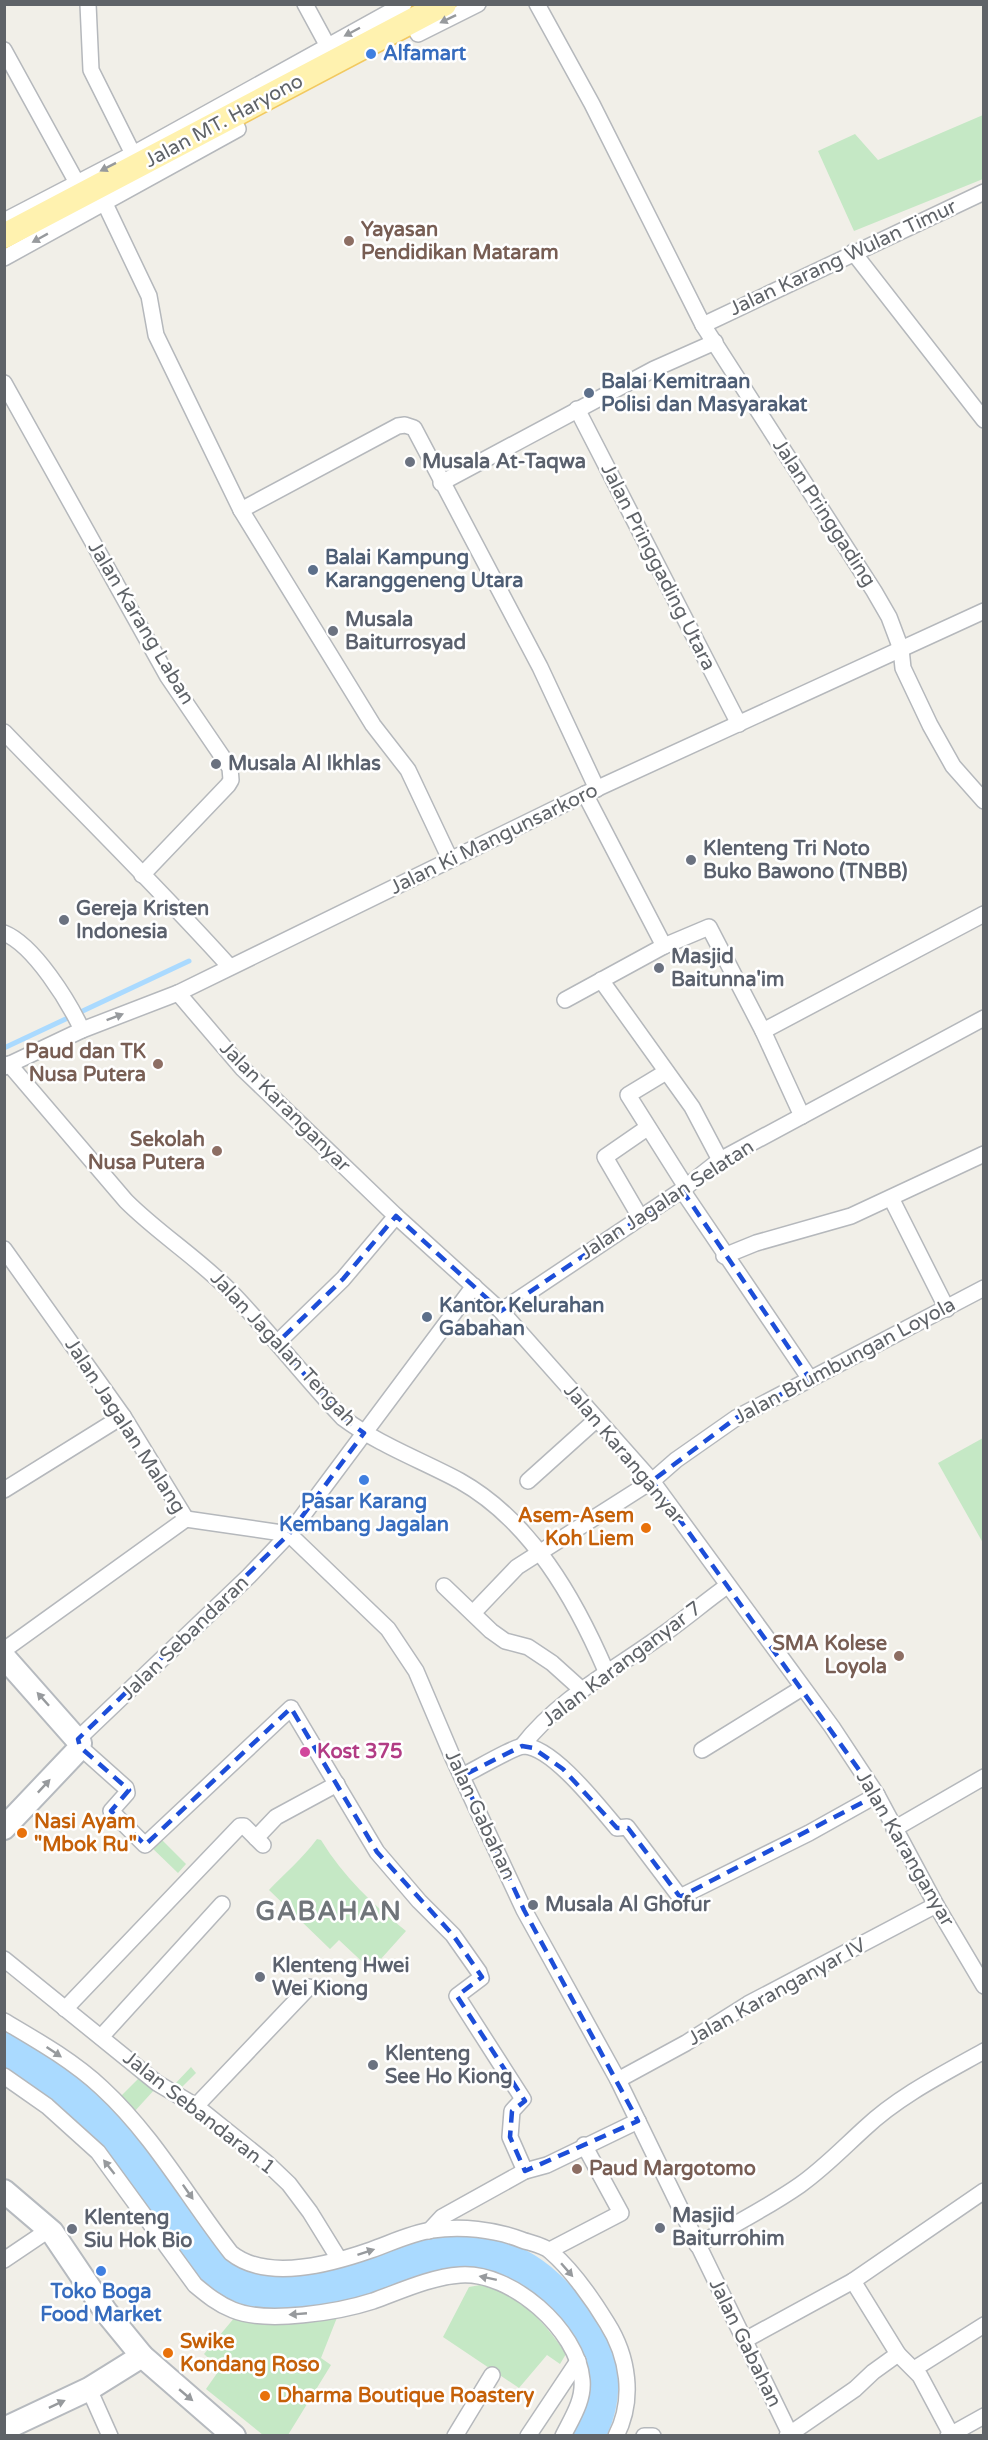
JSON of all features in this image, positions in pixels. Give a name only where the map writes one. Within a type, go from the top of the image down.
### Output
[{"type":"main road","name":"Jalan MT. Haryono","points":[[4,236],[63,215],[90,192],[136,160],[235,123],[283,80],[325,66],[436,6]]},
{"type":"street","points":[[88,4],[92,70],[136,160],[283,80]]},
{"type":"street","points":[[305,4],[325,66]]},
{"type":"street","points":[[412,20],[478,4]]},
{"type":"street","name":"Jalan Pringgading","points":[[537,4],[592,104],[703,325],[874,591],[889,617],[901,649],[903,668],[945,754],[984,801]]},
{"type":"street","points":[[4,50],[90,192],[149,296],[156,334],[241,510],[373,725],[408,770],[450,859]]},
{"type":"street","points":[[4,221],[90,192],[235,123]]},
{"type":"street","name":"Jalan Karang Wulan Timur","points":[[703,325],[853,252],[984,192]]},
{"type":"street","points":[[4,258],[63,215]]},
{"type":"street","points":[[853,252],[984,420]]},
{"type":"street","points":[[441,483],[654,369],[715,342]]},
{"type":"street","name":"Jalan Karang Laban","points":[[4,383],[168,677],[230,768],[231,780],[228,785],[142,875]]},
{"type":"street","name":"Jalan Pringgading Utara","points":[[577,409],[739,724]]},
{"type":"street","points":[[241,510],[402,424],[414,428],[540,667],[591,792],[597,818],[664,946]]},
{"type":"street","name":"Jalan Ki Mangunsarkoro","points":[[7,1066],[77,1020],[178,993],[229,966],[591,792],[984,611]]},
{"type":"street","points":[[4,732],[142,875],[173,903],[229,966]]},
{"type":"street","points":[[763,1031],[984,914]]},
{"type":"street","points":[[565,1000],[664,946],[709,927],[763,1031],[802,1116]]},
{"type":"street","points":[[4,933],[43,967],[77,1020]]},
{"type":"street","points":[[601,980],[692,1107],[720,1160]]},
{"type":"street","name":"Jalan Karanganyar","points":[[178,993],[242,1068],[396,1216],[501,1311],[652,1481],[878,1795],[936,1905],[984,1986]]},
{"type":"street","name":"Jalan Jagalan Selatan","points":[[501,1311],[684,1188],[720,1160],[984,1018]]},
{"type":"street","name":"Jalan Jagalan Tengah","points":[[7,1066],[126,1201],[146,1221],[198,1260],[231,1291],[343,1418],[364,1433],[473,1489],[497,1508],[538,1552],[561,1584],[606,1671]]},
{"type":"street","points":[[666,1072],[628,1095],[724,1256],[810,1379]]},
{"type":"street","points":[[640,1217],[605,1157],[647,1128]]},
{"type":"street","points":[[724,1256],[756,1243],[851,1216],[984,1154]]},
{"type":"street","points":[[891,1198],[947,1309]]},
{"type":"street","points":[[277,1343],[344,1279],[396,1216]]},
{"type":"street","name":"Jalan Jagalan Malang","points":[[4,1249],[123,1416],[186,1519],[289,1534]]},
{"type":"street","name":"Jalan Sebandaran","points":[[4,1828],[90,1731],[289,1534],[474,1286]]},
{"type":"street","name":"Jalan Brumbungan Loyola","points":[[472,1613],[517,1567],[652,1481],[676,1460],[736,1418],[810,1379],[825,1368],[947,1309],[984,1288]]},
{"type":"street","points":[[4,1490],[123,1416]]},
{"type":"street","points":[[528,1481],[597,1419]]},
{"type":"street","points":[[4,1650],[186,1519]]},
{"type":"street","name":"Jalan Gabahan","points":[[289,1534],[398,1640],[416,1671],[524,1910],[618,2080],[745,2340],[788,2435]]},
{"type":"street","points":[[444,1586],[491,1631],[505,1641],[528,1647],[552,1663],[582,1690]]},
{"type":"street","name":"Jalan Karanganyar 7","points":[[522,1746],[535,1730],[606,1671],[665,1633],[727,1586]]},
{"type":"street","points":[[4,1657],[79,1743],[126,1788],[126,1793],[111,1811],[143,1845],[148,1844],[291,1708],[377,1852],[419,1901],[453,1935],[479,1971],[481,1978],[457,1996],[523,2099],[512,2111],[510,2137],[525,2171]]},
{"type":"street","points":[[702,1750],[802,1688]]},
{"type":"street","points":[[462,1776],[522,1746],[542,1753],[563,1769],[618,1828],[627,1827],[680,1897],[809,1833],[878,1795]]},
{"type":"street","points":[[894,1828],[984,1777]]},
{"type":"street","points":[[65,2009],[240,1826],[244,1826],[259,1841],[276,1817],[337,1784]]},
{"type":"street","points":[[101,2037],[222,1904]]},
{"type":"street","name":"Jalan Karanganyar IV","points":[[618,2080],[686,2043],[748,2004],[936,1905]]},
{"type":"street","name":"Jalan Sebandaran 1","points":[[4,1959],[157,2083],[196,2106],[288,2184],[339,2259]]},
{"type":"street","points":[[196,2106],[309,1988]]},
{"type":"street","points":[[4,2021],[54,2051],[102,2088],[145,2135],[208,2223],[239,2260],[247,2265],[274,2268],[339,2259],[429,2230],[490,2231],[550,2250],[598,2308],[613,2332],[626,2363],[626,2408],[620,2434]]},
{"type":"street","points":[[697,2245],[753,2215],[801,2184],[852,2143],[865,2128],[930,2080],[984,2051]]},
{"type":"street","points":[[4,2076],[47,2106],[98,2152],[195,2286],[212,2300],[235,2311],[255,2315],[286,2315],[340,2309],[434,2280],[460,2275],[497,2280],[528,2299],[559,2331],[578,2361],[583,2382],[582,2395],[563,2436]]},
{"type":"street","points":[[429,2230],[442,2217],[525,2171],[547,2165],[584,2145],[638,2121]]},
{"type":"street","points":[[550,2250],[621,2212],[584,2145]]},
{"type":"street","points":[[745,2340],[853,2281],[984,2191]]},
{"type":"street","points":[[4,2192],[50,2229],[106,2312],[142,2356],[234,2436]]},
{"type":"street","points":[[4,2260],[50,2229]]},
{"type":"street","points":[[853,2281],[898,2354],[914,2369],[950,2435],[984,2416]]},
{"type":"street","points":[[914,2369],[984,2325]]},
{"type":"street","points":[[788,2435],[855,2389],[873,2372],[898,2354]]},
{"type":"street","points":[[4,2429],[89,2389],[142,2356]]},
{"type":"street","points":[[528,2436],[578,2361]]},
{"type":"street","points":[[455,2436],[457,2428],[492,2375]]},
{"type":"street","points":[[89,2389],[110,2436]]},
{"type":"street","points":[[644,2436],[653,2436]]},
{"type":"highlighted area","points":[[682,1190],[810,1379],[736,1418],[652,1481],[877,1795],[680,1897],[628,1828],[617,1828],[563,1769],[533,1748],[522,1746],[462,1776],[524,1910],[638,2121],[525,2171],[510,2137],[512,2111],[525,2101],[457,1996],[482,1977],[453,1935],[377,1852],[291,1708],[145,1845],[111,1811],[129,1790],[80,1747],[78,1739],[289,1534],[364,1433],[343,1418],[277,1343],[343,1279],[396,1216],[501,1311]]},
{"type":"green space","points":[[983,115],[983,179],[854,231],[818,151],[855,134],[878,160]]},
{"type":"green space","points":[[983,1438],[983,1543],[938,1463]]},
{"type":"green space","points":[[157,1835],[186,1864],[178,1873],[148,1844]]},
{"type":"green space","points":[[317,1839],[321,1840],[359,1889],[406,1931],[371,1970],[339,1940],[330,1949],[269,1890]]},
{"type":"green space","points":[[191,2067],[196,2073],[179,2090],[173,2086]]},
{"type":"green space","points":[[140,2077],[155,2089],[134,2112],[120,2097]]},
{"type":"green space","points":[[480,2285],[507,2295],[530,2310],[566,2354],[560,2364],[547,2355],[519,2388],[443,2337],[469,2287]]},
{"type":"green space","points":[[338,2315],[321,2358],[331,2365],[288,2435],[263,2435],[206,2389],[220,2369],[204,2354],[235,2317]]},
{"type":"water","points":[[4,2026],[95,2088],[143,2140],[222,2252],[243,2268],[270,2272],[454,2235],[480,2236],[504,2241],[545,2262],[581,2298],[597,2320],[611,2348],[618,2376],[618,2391],[613,2420],[607,2435],[571,2435],[585,2403],[589,2383],[586,2364],[579,2346],[569,2328],[540,2297],[505,2276],[487,2271],[330,2305],[264,2309],[242,2306],[225,2300],[196,2277],[128,2180],[5,2069]]},
{"type":"waterway","points":[[4,1048],[189,961]]},
{"type":"place","name":"Alfamart","points":[[371,54]]},
{"type":"place","name":"Yayasan Pendidikan Mataram","points":[[349,241]]},
{"type":"place","name":"Balai Kemitraan Polisi dan Masyarakat","points":[[589,393]]},
{"type":"place","name":"Musala At-Taqwa","points":[[410,462]]},
{"type":"place","name":"Balai Kampung Karanggeneng Utara","points":[[313,570]]},
{"type":"place","name":"Musala Baiturrosyad","points":[[333,631]]},
{"type":"place","name":"Musala Al Ikhlas","points":[[216,764]]},
{"type":"place","name":"Klenteng Tri Noto Buko Bawono (TNBB)","points":[[691,860]]},
{"type":"place","name":"Gereja Kristen Indonesia","points":[[64,920]]},
{"type":"place","name":"Masjid Baitunna'im","points":[[659,968]]},
{"type":"place","name":"Paud dan TK Nusa Putera","points":[[158,1064]]},
{"type":"place","name":"Sekolah Nusa Putera","points":[[217,1151]]},
{"type":"place","name":"Kantor Kelurahan Gabahan","points":[[427,1317]]},
{"type":"place","name":"Pasar Karang Kembang Jagalan","points":[[364,1480]]},
{"type":"place","name":"Asem-Asem Koh Liem","points":[[646,1528]]},
{"type":"place","name":"SMA Kolese Loyola","points":[[899,1656]]},
{"type":"place","name":"Kost 375","points":[[305,1752]]},
{"type":"place","name":"Nasi Ayam \"Mbok Ru\"","points":[[22,1833]]},
{"type":"place","name":"Musala Al Ghofur","points":[[533,1905]]},
{"type":"place","name":"Klenteng Hwei Wei Kiong","points":[[260,1977]]},
{"type":"place","name":"Klenteng See Ho Kiong","points":[[373,2065]]},
{"type":"place","name":"Paud Margotomo","points":[[577,2169]]},
{"type":"place","name":"Masjid Baiturrohim","points":[[660,2228]]},
{"type":"place","name":"Klenteng Siu Hok Bio","points":[[72,2229]]},
{"type":"place","name":"Toko Boga Food Market","points":[[101,2271]]},
{"type":"place","name":"Swike Kondang Roso","points":[[168,2353]]},
{"type":"place","name":"Dharma Boutique Roastery","points":[[265,2396]]},
{"type":"district","name":"GABAHAN","points":[[329,1911]]}]
